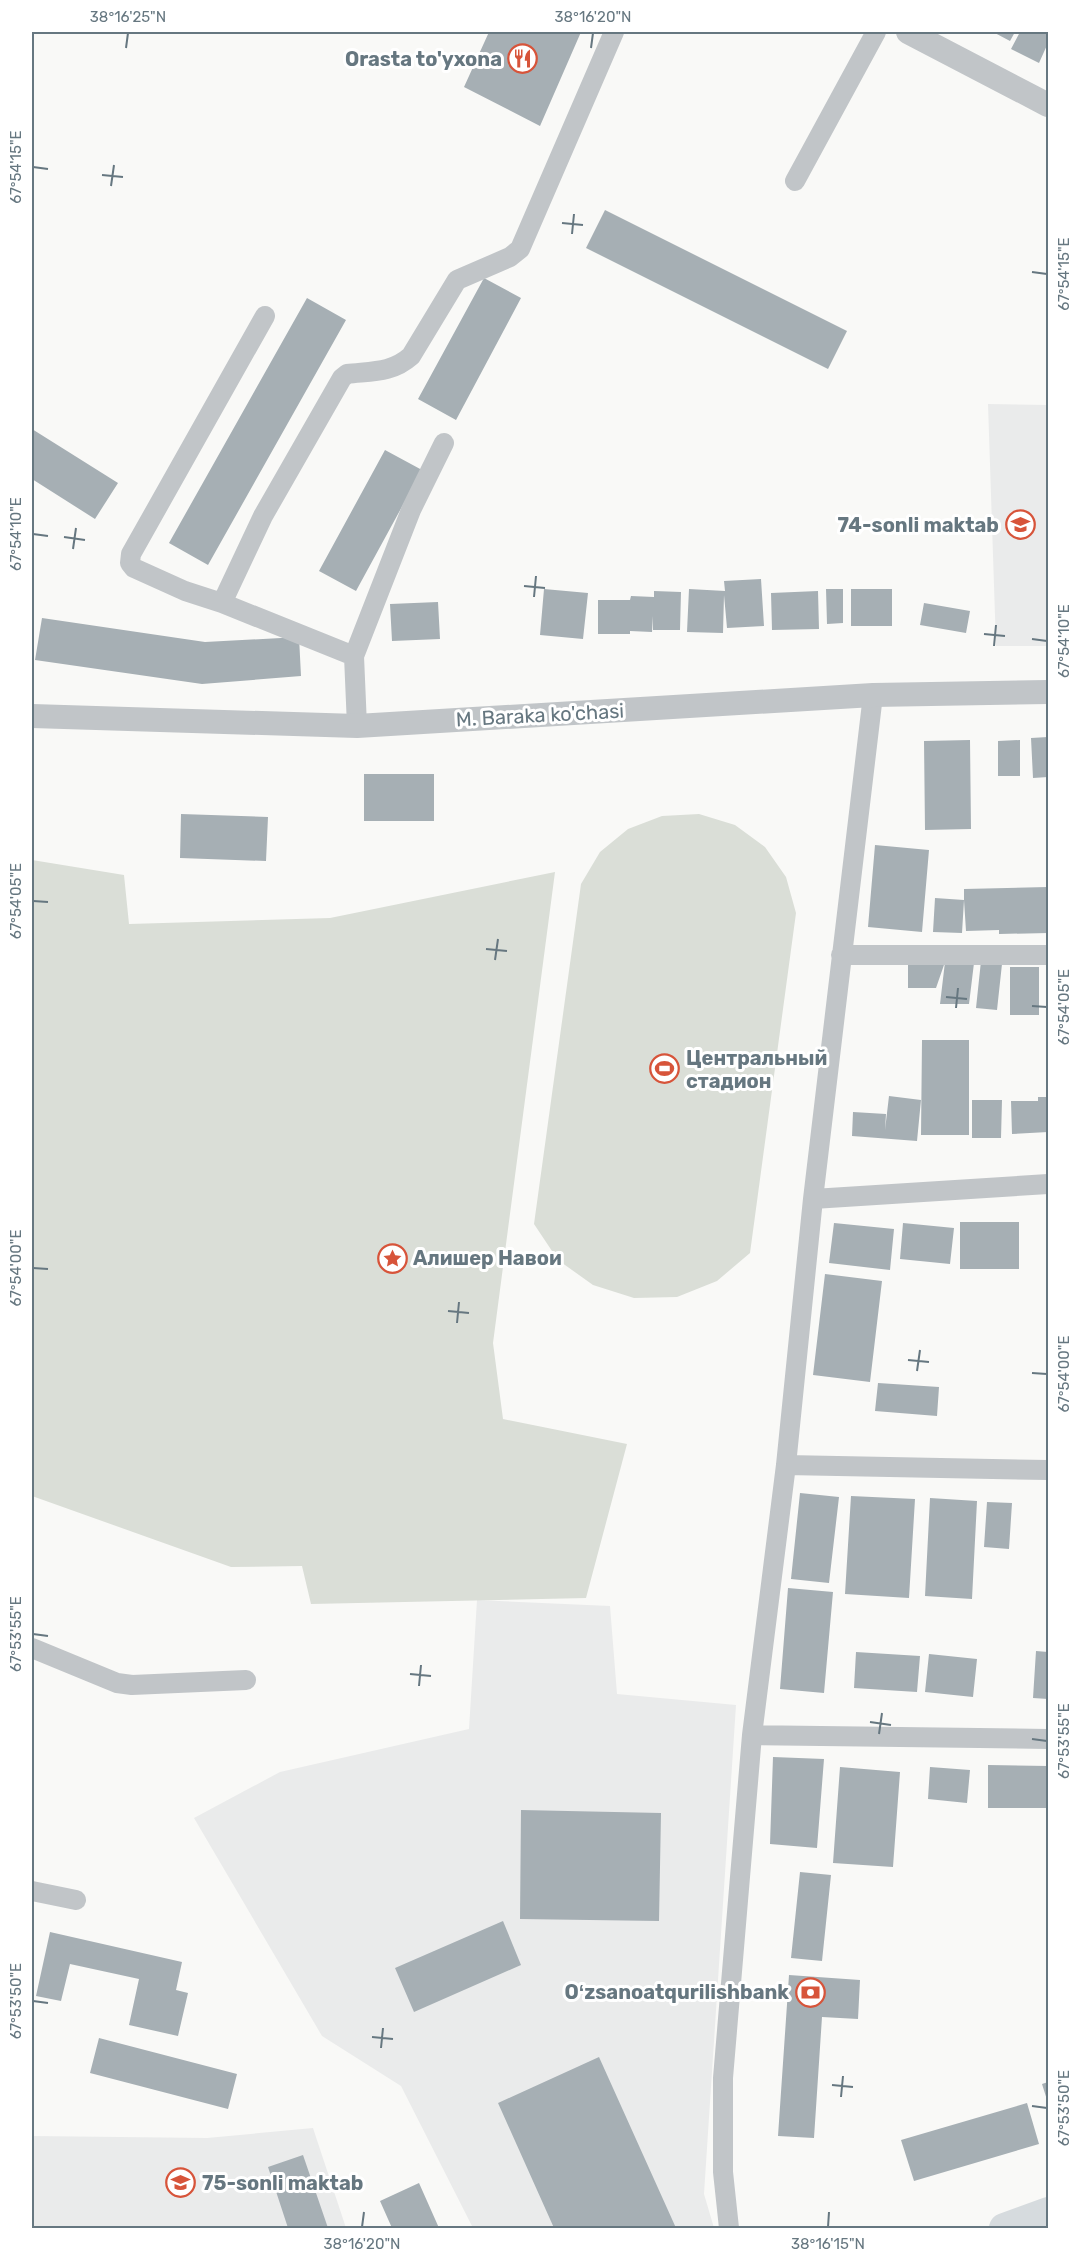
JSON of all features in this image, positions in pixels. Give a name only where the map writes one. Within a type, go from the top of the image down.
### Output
[{"type":"main road","points":[[1004,2229],[1048,2212]]},
{"type":"street","points":[[222,603],[263,516],[342,378],[347,374],[394,368],[401,365],[411,356],[458,280],[510,257],[520,249],[614,32]]},
{"type":"street","points":[[795,181],[876,32]]},
{"type":"street","points":[[908,32],[1048,105]]},
{"type":"street","points":[[265,316],[129,563],[134,568],[185,591],[222,603],[354,656]]},
{"type":"street","points":[[357,726],[354,656],[411,510],[444,443]]},
{"type":"street","name":"M. Baraka ko'chasi","points":[[32,716],[357,726],[873,695],[1048,692]]},
{"type":"street","points":[[729,2229],[723,2172],[723,2078],[752,1735],[786,1465],[813,1199],[873,695]]},
{"type":"street","points":[[841,955],[1048,955]]},
{"type":"street","points":[[813,1199],[1048,1184]]},
{"type":"street","points":[[786,1465],[1048,1470]]},
{"type":"street","points":[[32,1648],[117,1683],[132,1685],[246,1680]]},
{"type":"street","points":[[752,1735],[1048,1739]]},
{"type":"street","points":[[32,1891],[76,1900]]},
{"type":"shaded area","name":"74-sonli maktab","points":[[988,404],[1048,405],[1048,646],[996,646]]},
{"type":"shaded area","name":"Центральный стадион","points":[[699,814],[735,825],[765,847],[786,877],[796,913],[750,1253],[717,1281],[677,1297],[634,1298],[593,1285],[558,1260],[534,1224],[581,884],[600,852],[628,829],[662,816]]},
{"type":"shaded area","points":[[32,860],[124,875],[129,924],[330,918],[555,872],[493,1343],[503,1419],[627,1444],[586,1598],[311,1604],[302,1566],[231,1567],[32,1496]]},
{"type":"shaded area","points":[[477,1600],[610,1606],[617,1694],[736,1705],[704,2194],[714,2228],[473,2228],[401,2086],[322,2036],[194,1818],[280,1772],[469,1729]]},
{"type":"shaded area","name":"75-sonli maktab","points":[[313,2128],[346,2228],[32,2228],[32,2136],[207,2138]]},
{"type":"building","name":"Orasta to'yxona","points":[[489,32],[581,32],[540,126],[464,87]]},
{"type":"building","points":[[993,32],[1015,32],[1010,41]]},
{"type":"building","points":[[1020,32],[1048,32],[1048,43],[1039,63],[1011,49]]},
{"type":"building","points":[[605,210],[847,331],[828,369],[586,248]]},
{"type":"building","points":[[484,278],[521,298],[456,420],[418,399]]},
{"type":"building","points":[[307,298],[346,320],[208,565],[169,543]]},
{"type":"building","points":[[32,429],[118,483],[95,519],[32,479]]},
{"type":"building","points":[[385,450],[422,470],[356,591],[319,571]]},
{"type":"building","points":[[761,579],[764,626],[727,628],[724,595],[723,633],[687,632],[689,589],[725,591],[724,581]]},
{"type":"building","points":[[544,589],[588,593],[583,639],[540,635]]},
{"type":"building","points":[[826,589],[843,589],[843,623],[827,624]]},
{"type":"building","points":[[851,589],[892,589],[892,626],[851,626]]},
{"type":"building","points":[[654,591],[681,592],[680,630],[653,630],[653,616],[652,632],[630,631],[630,634],[598,634],[598,600],[630,600],[631,596],[654,597]]},
{"type":"building","points":[[818,591],[819,629],[772,630],[771,593]]},
{"type":"building","points":[[438,602],[440,639],[392,641],[390,604]]},
{"type":"building","points":[[924,603],[970,611],[966,633],[920,625]]},
{"type":"building","points":[[42,618],[205,642],[299,637],[301,676],[202,684],[35,660]]},
{"type":"building","points":[[1048,737],[1048,777],[1033,778],[1031,738]]},
{"type":"building","points":[[970,740],[971,829],[925,830],[924,741]]},
{"type":"building","points":[[1020,740],[1020,776],[998,776],[998,741]]},
{"type":"building","points":[[364,774],[434,774],[434,821],[364,821]]},
{"type":"building","points":[[181,814],[268,817],[266,861],[180,858]]},
{"type":"building","points":[[875,845],[929,850],[922,932],[868,927]]},
{"type":"building","points":[[1048,887],[1048,933],[999,934],[999,930],[966,931],[964,889]]},
{"type":"building","points":[[935,898],[964,900],[962,933],[933,932]]},
{"type":"building","points":[[981,961],[1002,964],[997,1010],[976,1008]]},
{"type":"building","points":[[908,962],[945,962],[936,988],[908,988]]},
{"type":"building","points":[[945,962],[974,963],[969,1004],[940,1004]]},
{"type":"building","points":[[1010,967],[1039,967],[1039,1015],[1010,1015]]},
{"type":"building","points":[[922,1040],[969,1040],[969,1135],[921,1135]]},
{"type":"building","points":[[889,1096],[921,1100],[917,1141],[852,1136],[853,1112],[886,1114],[885,1130]]},
{"type":"building","points":[[1038,1097],[1048,1097],[1048,1132],[1012,1134],[1011,1101],[1038,1101]]},
{"type":"building","points":[[972,1100],[1002,1100],[1001,1138],[972,1138]]},
{"type":"building","points":[[960,1222],[1019,1222],[1019,1269],[960,1269]]},
{"type":"building","points":[[834,1223],[894,1229],[890,1270],[829,1263]]},
{"type":"building","points":[[903,1223],[954,1228],[950,1264],[900,1259]]},
{"type":"building","points":[[825,1274],[882,1281],[870,1382],[813,1375]]},
{"type":"building","points":[[878,1383],[939,1387],[937,1416],[875,1411]]},
{"type":"building","points":[[800,1493],[839,1497],[829,1583],[791,1579]]},
{"type":"building","points":[[851,1496],[915,1499],[909,1598],[845,1594]]},
{"type":"building","points":[[930,1498],[977,1501],[972,1599],[925,1596]]},
{"type":"building","points":[[987,1502],[1012,1503],[1009,1549],[984,1547]]},
{"type":"building","points":[[788,1588],[833,1592],[824,1693],[780,1689]]},
{"type":"building","points":[[1036,1651],[1048,1652],[1048,1699],[1033,1698]]},
{"type":"building","points":[[856,1652],[920,1656],[917,1692],[854,1688]]},
{"type":"building","points":[[929,1654],[977,1659],[973,1697],[925,1692]]},
{"type":"building","points":[[773,1757],[824,1759],[817,1848],[770,1844]]},
{"type":"building","points":[[988,1765],[1048,1766],[1048,1808],[988,1808]]},
{"type":"building","points":[[840,1767],[900,1772],[893,1867],[833,1863]]},
{"type":"building","points":[[930,1767],[970,1770],[967,1803],[928,1799]]},
{"type":"building","points":[[521,1810],[661,1813],[659,1921],[520,1919]]},
{"type":"building","points":[[800,1872],[831,1875],[822,1961],[791,1958]]},
{"type":"building","points":[[503,1921],[521,1965],[414,2012],[395,1968]]},
{"type":"building","points":[[50,1932],[182,1962],[176,1990],[188,1993],[178,2036],[129,2025],[139,1979],[70,1964],[61,2001],[36,1996]]},
{"type":"building","points":[[789,1975],[860,1980],[858,2019],[822,2017],[814,2138],[778,2136]]},
{"type":"building","points":[[99,2038],[237,2074],[228,2109],[90,2073]]},
{"type":"building","points":[[599,2057],[676,2228],[554,2228],[498,2103]]},
{"type":"building","points":[[1048,2082],[1048,2103],[1042,2084]]},
{"type":"building","points":[[1027,2103],[1039,2144],[914,2181],[901,2140]]},
{"type":"building","points":[[303,2155],[328,2228],[288,2228],[268,2167]]},
{"type":"building","points":[[419,2183],[439,2228],[392,2228],[380,2201]]},
{"type":"place","name":"Orasta to'yxona","points":[[523,59]]},
{"type":"place","name":"74-sonli maktab","points":[[1020,525]]},
{"type":"place","name":"Центральный стадион","points":[[665,1069]]},
{"type":"place","name":"Алишер Навои","points":[[392,1258]]},
{"type":"place","name":"Oʻzsanoatqurilishbank","points":[[810,1992]]},
{"type":"place","name":"75-sonli maktab","points":[[181,2183]]}]
